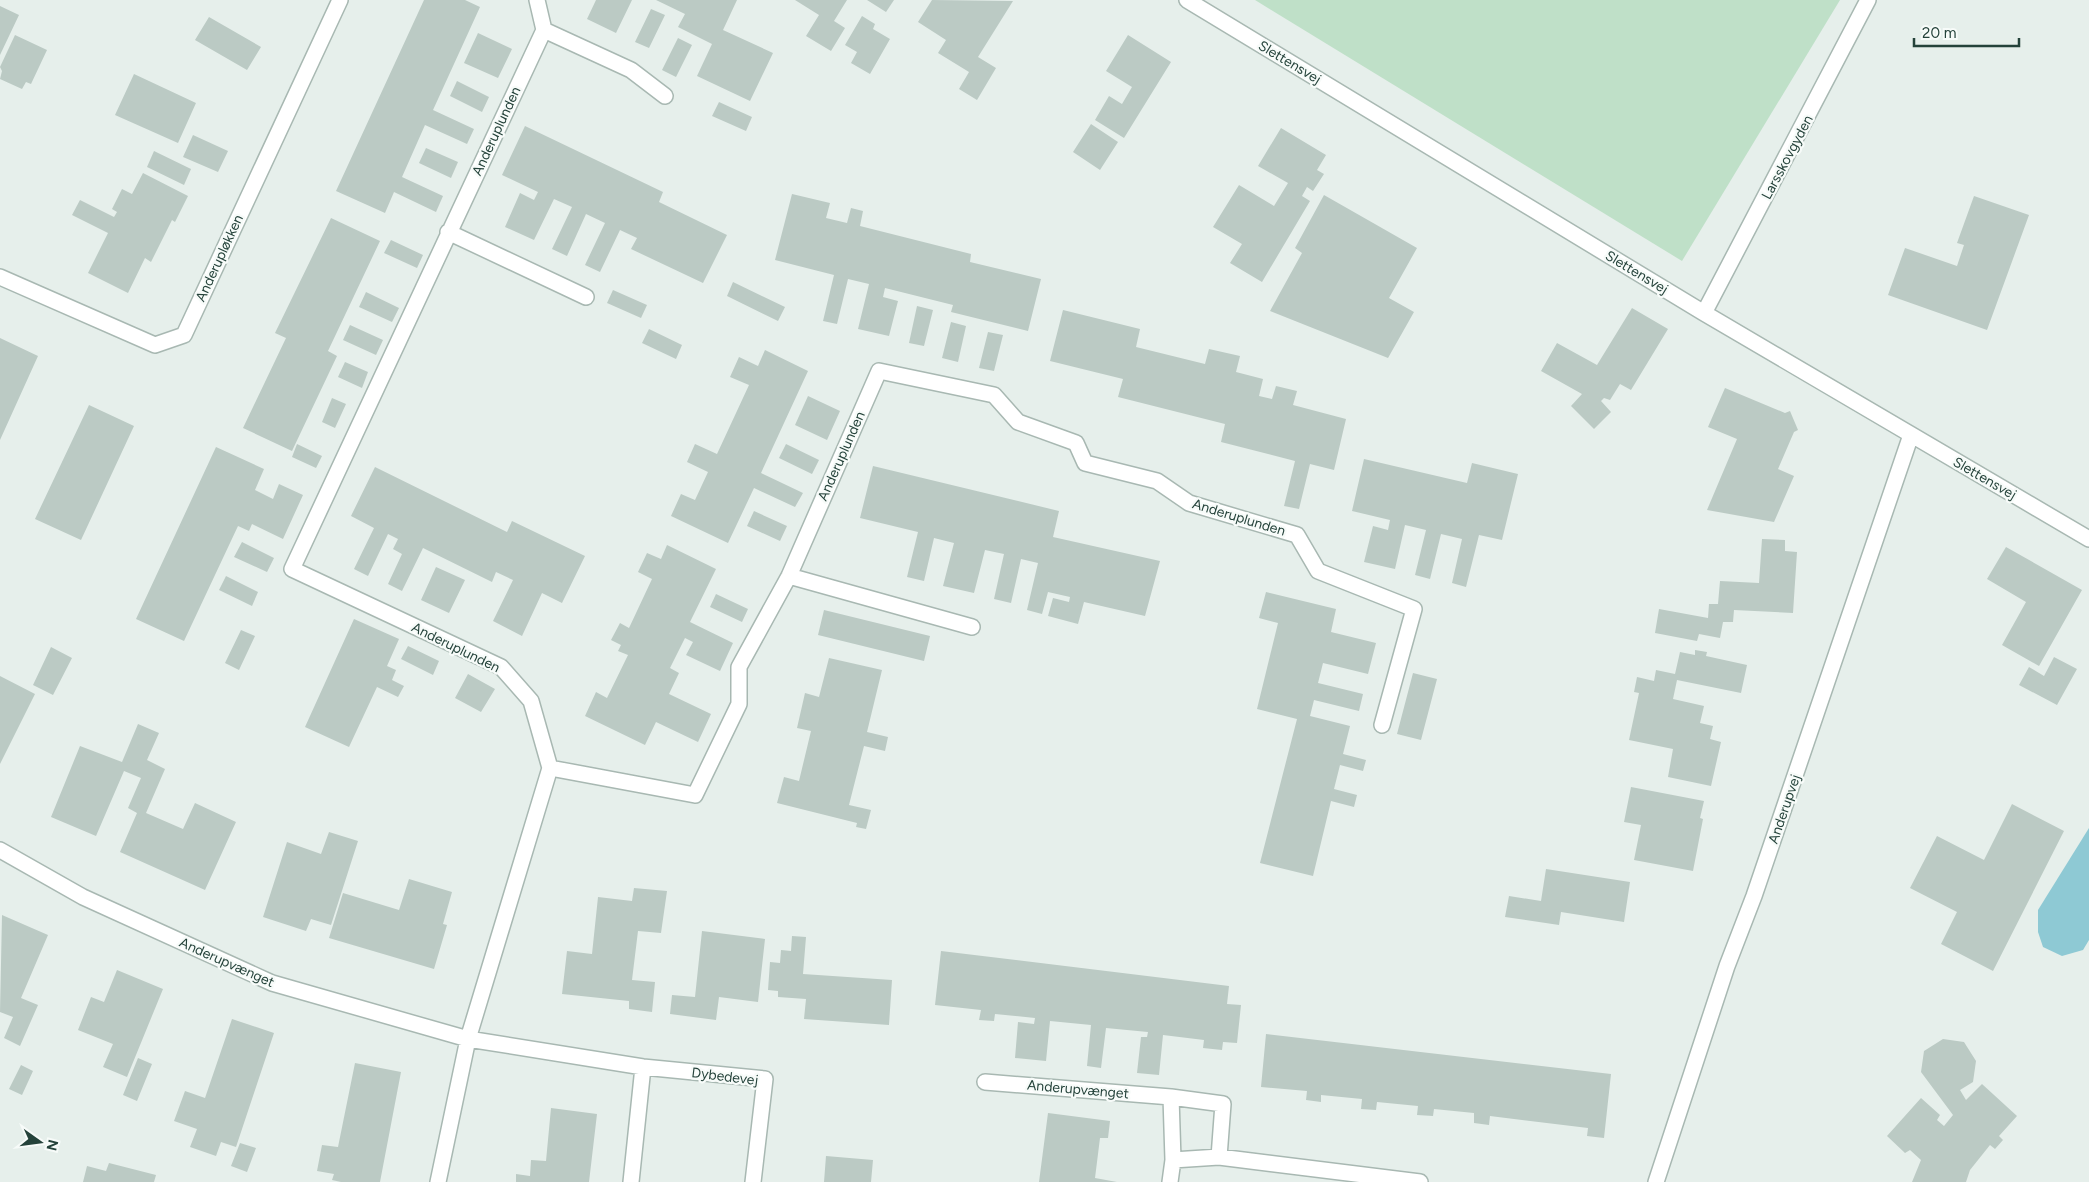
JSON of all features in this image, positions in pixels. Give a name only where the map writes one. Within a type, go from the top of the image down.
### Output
[{"type":"street","name":"Anderupløkken","points":[[0,277],[154,345],[184,335],[340,0]]},
{"type":"street","points":[[537,0],[544,30],[631,70],[665,96]]},
{"type":"street","name":"Slettensvej","points":[[1187,0],[1704,313],[2089,539]]},
{"type":"street","name":"Larsskovgyden","points":[[1704,313],[1868,0]]},
{"type":"street","name":"Anderuplunden","points":[[544,30],[292,569],[501,667],[531,701],[550,768],[696,795],[739,704],[739,667],[788,576],[879,371],[994,395],[1018,422],[1076,443],[1085,463],[1157,481],[1189,503],[1297,534],[1318,571],[1414,609],[1382,725]]},
{"type":"street","points":[[448,232],[586,297]]},
{"type":"street","name":"Anderupvej","points":[[1656,1182],[1727,966],[1754,896],[1911,435]]},
{"type":"street","points":[[788,576],[972,627]]},
{"type":"street","points":[[438,1182],[468,1039],[550,768]]},
{"type":"street","name":"Anderupvænget","points":[[0,850],[83,897],[272,983],[468,1039]]},
{"type":"street","name":"Dybedevej","points":[[468,1039],[643,1067],[765,1079],[753,1182]]},
{"type":"street","points":[[631,1182],[643,1067]]},
{"type":"street","name":"Anderupvænget","points":[[985,1082],[1171,1097],[1223,1104],[1218,1157]]},
{"type":"street","points":[[1170,1182],[1173,1160],[1171,1097]]},
{"type":"street","points":[[1173,1160],[1218,1157],[1420,1182]]},
{"type":"green space","points":[[1255,0],[1840,0],[1682,261]]},
{"type":"water","points":[[2089,828],[2089,940],[2083,950],[2062,956],[2043,947],[2038,932],[2038,910]]},
{"type":"building","points":[[424,0],[465,0],[480,7],[433,110],[474,129],[467,144],[425,125],[402,177],[443,196],[436,212],[394,192],[385,213],[336,191]]},
{"type":"building","points":[[596,0],[632,0],[616,33],[587,19]]},
{"type":"building","points":[[656,0],[737,0],[723,30],[773,53],[750,101],[697,76],[712,44],[678,27],[685,14]]},
{"type":"building","points":[[795,0],[847,0],[834,21],[845,28],[831,51],[806,36],[819,15]]},
{"type":"building","points":[[867,0],[894,0],[886,12]]},
{"type":"building","points":[[932,0],[1013,1],[978,57],[996,68],[977,100],[959,89],[969,72],[938,53],[946,40],[918,22]]},
{"type":"building","points":[[0,6],[19,15],[0,55]]},
{"type":"building","points":[[651,9],[665,15],[649,48],[635,42]]},
{"type":"building","points":[[862,16],[875,24],[873,29],[890,39],[870,74],[851,63],[857,52],[845,45]]},
{"type":"building","points":[[209,17],[261,47],[247,70],[195,40]]},
{"type":"building","points":[[478,33],[512,49],[498,78],[464,63]]},
{"type":"building","points":[[15,35],[47,50],[31,84],[26,82],[22,89],[0,79],[2,71],[0,67]]},
{"type":"building","points":[[1128,35],[1171,62],[1124,138],[1095,120],[1109,96],[1122,104],[1132,87],[1106,71]]},
{"type":"building","points":[[678,38],[692,45],[676,77],[662,70]]},
{"type":"building","points":[[134,74],[196,103],[178,143],[115,115]]},
{"type":"building","points":[[457,81],[489,97],[482,112],[450,96]]},
{"type":"building","points":[[719,102],[752,117],[746,131],[712,116]]},
{"type":"building","points":[[1091,124],[1118,142],[1100,170],[1073,152]]},
{"type":"building","points":[[525,126],[663,192],[659,202],[727,235],[703,283],[631,249],[637,238],[620,230],[600,272],[585,265],[605,223],[586,214],[567,256],[552,249],[572,207],[554,199],[534,240],[505,227],[520,193],[534,200],[538,192],[502,175]]},
{"type":"building","points":[[1281,128],[1326,155],[1317,170],[1324,174],[1313,191],[1307,187],[1302,196],[1310,201],[1262,282],[1230,263],[1242,244],[1213,227],[1239,185],[1274,206],[1288,183],[1258,166]]},
{"type":"building","points":[[193,135],[228,151],[218,172],[183,157]]},
{"type":"building","points":[[426,148],[458,162],[451,178],[419,163]]},
{"type":"building","points":[[154,151],[191,169],[184,185],[147,167]]},
{"type":"building","points":[[143,173],[188,196],[175,222],[172,220],[151,262],[145,258],[128,293],[88,273],[108,233],[72,215],[80,200],[114,217],[117,212],[112,209],[122,189],[132,194]]},
{"type":"building","points":[[792,194],[830,203],[826,218],[847,223],[851,208],[863,211],[860,226],[971,254],[970,262],[1041,279],[1028,331],[951,312],[953,305],[885,288],[883,297],[898,301],[889,336],[858,329],[869,284],[848,279],[837,324],[823,321],[834,275],[775,260]]},
{"type":"building","points":[[1324,195],[1417,248],[1389,298],[1414,312],[1388,358],[1270,311],[1302,253],[1295,248]]},
{"type":"building","points":[[1974,196],[2029,215],[1987,330],[1888,295],[1905,248],[1957,266],[1964,245],[1957,243]]},
{"type":"building","points":[[331,218],[380,241],[328,351],[337,356],[292,451],[243,428],[286,338],[275,333]]},
{"type":"building","points":[[391,240],[423,255],[417,268],[384,253]]},
{"type":"building","points":[[733,282],[785,307],[778,321],[727,296]]},
{"type":"building","points":[[613,290],[647,305],[641,318],[607,303]]},
{"type":"building","points":[[366,292],[399,308],[392,322],[359,307]]},
{"type":"building","points":[[917,306],[933,310],[924,346],[909,343]]},
{"type":"building","points":[[1632,308],[1668,329],[1631,390],[1620,384],[1610,400],[1604,398],[1601,401],[1611,412],[1594,429],[1571,406],[1582,394],[1541,371],[1557,343],[1597,365]]},
{"type":"building","points":[[1063,310],[1140,329],[1136,347],[1205,364],[1209,349],[1240,356],[1236,372],[1263,379],[1259,396],[1272,399],[1276,386],[1297,391],[1293,405],[1346,419],[1334,470],[1310,464],[1299,509],[1284,506],[1295,461],[1221,442],[1225,424],[1118,397],[1123,379],[1050,361]]},
{"type":"building","points":[[951,322],[966,326],[958,362],[942,358]]},
{"type":"building","points":[[350,325],[383,340],[376,355],[343,340]]},
{"type":"building","points":[[649,329],[682,345],[676,359],[642,343]]},
{"type":"building","points":[[988,332],[1003,335],[994,371],[979,368]]},
{"type":"building","points":[[0,338],[38,356],[0,440]]},
{"type":"building","points":[[765,350],[808,371],[761,473],[803,493],[795,507],[754,488],[728,543],[671,516],[681,494],[695,500],[708,472],[687,462],[695,444],[717,454],[749,385],[730,377],[739,357],[758,366]]},
{"type":"building","points":[[345,362],[368,372],[362,388],[338,377]]},
{"type":"building","points":[[1725,388],[1785,413],[1790,411],[1798,430],[1794,432],[1778,469],[1794,476],[1774,522],[1707,510],[1737,439],[1708,427]]},
{"type":"building","points":[[808,396],[840,411],[827,440],[795,425]]},
{"type":"building","points":[[332,398],[346,404],[335,428],[322,422]]},
{"type":"building","points":[[89,405],[134,426],[81,540],[35,519]]},
{"type":"building","points":[[297,444],[322,456],[316,468],[292,457]]},
{"type":"building","points":[[786,444],[819,460],[812,474],[779,458]]},
{"type":"building","points":[[216,447],[264,469],[255,490],[273,499],[279,484],[303,495],[283,539],[252,524],[249,531],[238,526],[184,641],[136,619]]},
{"type":"building","points":[[1364,459],[1467,483],[1472,463],[1518,474],[1502,540],[1479,535],[1466,587],[1452,583],[1462,539],[1441,534],[1430,579],[1415,575],[1426,530],[1405,525],[1395,569],[1364,562],[1373,526],[1388,530],[1390,520],[1352,511]]},
{"type":"building","points":[[873,466],[1059,511],[1053,537],[1160,561],[1145,616],[1084,602],[1078,624],[1048,616],[1053,598],[1069,602],[1070,597],[1048,592],[1042,614],[1027,610],[1038,563],[1021,559],[1011,603],[994,599],[1004,554],[985,550],[974,593],[943,586],[954,543],[934,538],[924,581],[907,577],[918,532],[860,518]]},
{"type":"building","points":[[375,467],[507,532],[512,521],[585,556],[562,603],[542,593],[522,636],[493,621],[513,580],[496,572],[492,582],[423,548],[402,591],[388,584],[402,554],[393,549],[398,539],[388,534],[368,576],[354,569],[374,528],[351,516]]},
{"type":"building","points":[[754,511],[787,526],[780,541],[747,526]]},
{"type":"building","points":[[1762,539],[1785,540],[1785,551],[1797,552],[1793,613],[1734,610],[1733,622],[1723,622],[1720,638],[1699,634],[1697,641],[1655,633],[1659,609],[1708,618],[1709,604],[1718,604],[1720,581],[1759,583]]},
{"type":"building","points":[[242,542],[274,558],[267,572],[234,557]]},
{"type":"building","points":[[667,545],[716,569],[690,622],[733,643],[720,671],[686,655],[693,642],[685,638],[670,668],[679,673],[669,694],[711,714],[698,742],[656,722],[645,745],[585,716],[596,692],[607,698],[628,655],[618,651],[621,645],[611,640],[620,623],[629,628],[652,579],[638,572],[647,553],[661,559]]},
{"type":"building","points":[[2006,547],[2082,590],[2039,666],[2002,645],[2026,602],[1987,579]]},
{"type":"building","points":[[436,567],[465,580],[449,613],[421,600]]},
{"type":"building","points":[[226,576],[258,592],[252,606],[219,590]]},
{"type":"building","points":[[1266,592],[1336,609],[1331,632],[1376,643],[1368,674],[1323,663],[1318,683],[1363,694],[1359,711],[1314,700],[1310,716],[1350,726],[1343,754],[1366,760],[1363,771],[1340,765],[1334,789],[1357,795],[1354,807],[1331,801],[1313,876],[1260,863],[1297,719],[1257,709],[1278,623],[1259,618]]},
{"type":"building","points":[[716,594],[748,609],[742,622],[710,607]]},
{"type":"building","points":[[824,610],[930,636],[924,661],[818,635]]},
{"type":"building","points":[[354,619],[399,639],[387,666],[396,670],[392,680],[404,686],[398,697],[377,687],[349,747],[305,727]]},
{"type":"building","points":[[241,630],[255,636],[239,670],[225,663]]},
{"type":"building","points":[[408,646],[439,661],[433,675],[401,659]]},
{"type":"building","points":[[51,647],[72,658],[53,695],[33,685]]},
{"type":"building","points":[[1695,650],[1707,652],[1706,656],[1747,665],[1741,693],[1677,680],[1673,699],[1704,706],[1700,723],[1713,726],[1710,739],[1721,742],[1711,786],[1668,777],[1673,749],[1629,740],[1639,693],[1634,692],[1637,677],[1654,681],[1656,670],[1675,674],[1680,652],[1695,655]]},
{"type":"building","points":[[2054,657],[2077,669],[2057,705],[2019,685],[2029,667],[2044,676]]},
{"type":"building","points":[[829,658],[882,670],[867,732],[888,737],[885,751],[864,746],[849,805],[871,810],[866,829],[856,827],[857,823],[777,803],[784,777],[799,781],[811,731],[797,728],[805,693],[819,697]]},
{"type":"building","points":[[1413,673],[1437,679],[1421,740],[1397,734]]},
{"type":"building","points":[[468,674],[495,689],[481,712],[455,698]]},
{"type":"building","points":[[0,676],[35,694],[0,764]]},
{"type":"building","points":[[138,724],[159,733],[147,760],[165,769],[146,813],[183,829],[195,803],[236,822],[205,890],[120,852],[137,813],[128,808],[141,778],[124,771],[96,836],[51,817],[80,746],[122,762]]},
{"type":"building","points":[[1631,787],[1704,801],[1700,818],[1703,819],[1693,871],[1634,860],[1641,825],[1624,822]]},
{"type":"building","points":[[2012,804],[2064,831],[1993,971],[1941,944],[1957,912],[1910,888],[1937,836],[1984,860]]},
{"type":"building","points":[[329,832],[358,841],[331,925],[311,919],[306,931],[263,917],[287,842],[321,854]]},
{"type":"building","points":[[1546,869],[1630,882],[1624,922],[1561,912],[1559,925],[1505,917],[1509,896],[1541,901]]},
{"type":"building","points":[[409,879],[452,892],[443,924],[447,925],[434,969],[329,938],[343,893],[399,910]]},
{"type":"building","points":[[634,888],[667,891],[661,933],[638,931],[632,980],[655,982],[652,1012],[629,1009],[629,1001],[562,994],[567,951],[592,954],[598,897],[632,901]]},
{"type":"building","points":[[2,915],[48,935],[21,998],[38,1005],[20,1046],[4,1038],[13,1017],[0,1012]]},
{"type":"building","points":[[702,931],[765,939],[758,1002],[719,997],[716,1020],[670,1014],[672,995],[695,997]]},
{"type":"building","points":[[792,936],[806,937],[803,974],[892,980],[889,1025],[804,1019],[806,999],[778,997],[778,991],[768,990],[770,962],[780,963],[781,950],[791,951]]},
{"type":"building","points":[[941,951],[1229,986],[1227,1004],[1241,1005],[1237,1043],[1223,1042],[1222,1050],[1203,1048],[1204,1040],[1163,1035],[1159,1075],[1137,1073],[1141,1037],[1147,1037],[1148,1032],[1106,1028],[1101,1068],[1087,1066],[1091,1025],[1050,1021],[1046,1061],[1015,1058],[1018,1022],[1034,1024],[1035,1018],[995,1014],[994,1021],[979,1020],[981,1010],[935,1005]]},
{"type":"building","points":[[117,970],[163,989],[127,1077],[103,1067],[113,1044],[78,1030],[91,997],[104,1002]]},
{"type":"building","points":[[232,1019],[274,1033],[236,1147],[221,1142],[216,1156],[190,1147],[197,1129],[174,1121],[185,1091],[205,1098]]},
{"type":"building","points":[[1266,1034],[1611,1074],[1604,1138],[1587,1136],[1588,1128],[1490,1116],[1489,1125],[1474,1123],[1474,1113],[1434,1109],[1433,1116],[1417,1115],[1418,1106],[1377,1102],[1376,1110],[1361,1109],[1362,1099],[1321,1095],[1321,1102],[1306,1100],[1307,1091],[1261,1087]]},
{"type":"building","points":[[1943,1039],[1964,1042],[1976,1061],[1973,1082],[1960,1090],[1966,1100],[1982,1084],[2017,1116],[1999,1136],[2003,1140],[1995,1149],[1990,1145],[1970,1170],[1966,1182],[1912,1182],[1921,1160],[1910,1150],[1905,1153],[1887,1136],[1921,1098],[1940,1115],[1937,1120],[1944,1126],[1953,1115],[1921,1072],[1924,1051]]},
{"type":"building","points":[[138,1058],[152,1064],[137,1101],[123,1095]]},
{"type":"building","points":[[355,1063],[401,1072],[380,1182],[341,1182],[332,1180],[334,1174],[317,1171],[322,1145],[338,1147]]},
{"type":"building","points":[[21,1065],[33,1071],[22,1095],[9,1089]]},
{"type":"building","points":[[551,1108],[597,1114],[589,1182],[516,1182],[516,1174],[530,1176],[531,1160],[546,1161]]},
{"type":"building","points":[[1048,1113],[1110,1121],[1108,1138],[1100,1138],[1095,1178],[1117,1182],[1039,1182]]},
{"type":"building","points":[[240,1143],[256,1148],[247,1172],[231,1166]]},
{"type":"building","points":[[826,1156],[873,1160],[871,1182],[824,1182]]},
{"type":"building","points":[[109,1163],[156,1175],[154,1182],[83,1182],[87,1166],[106,1171]]}]
